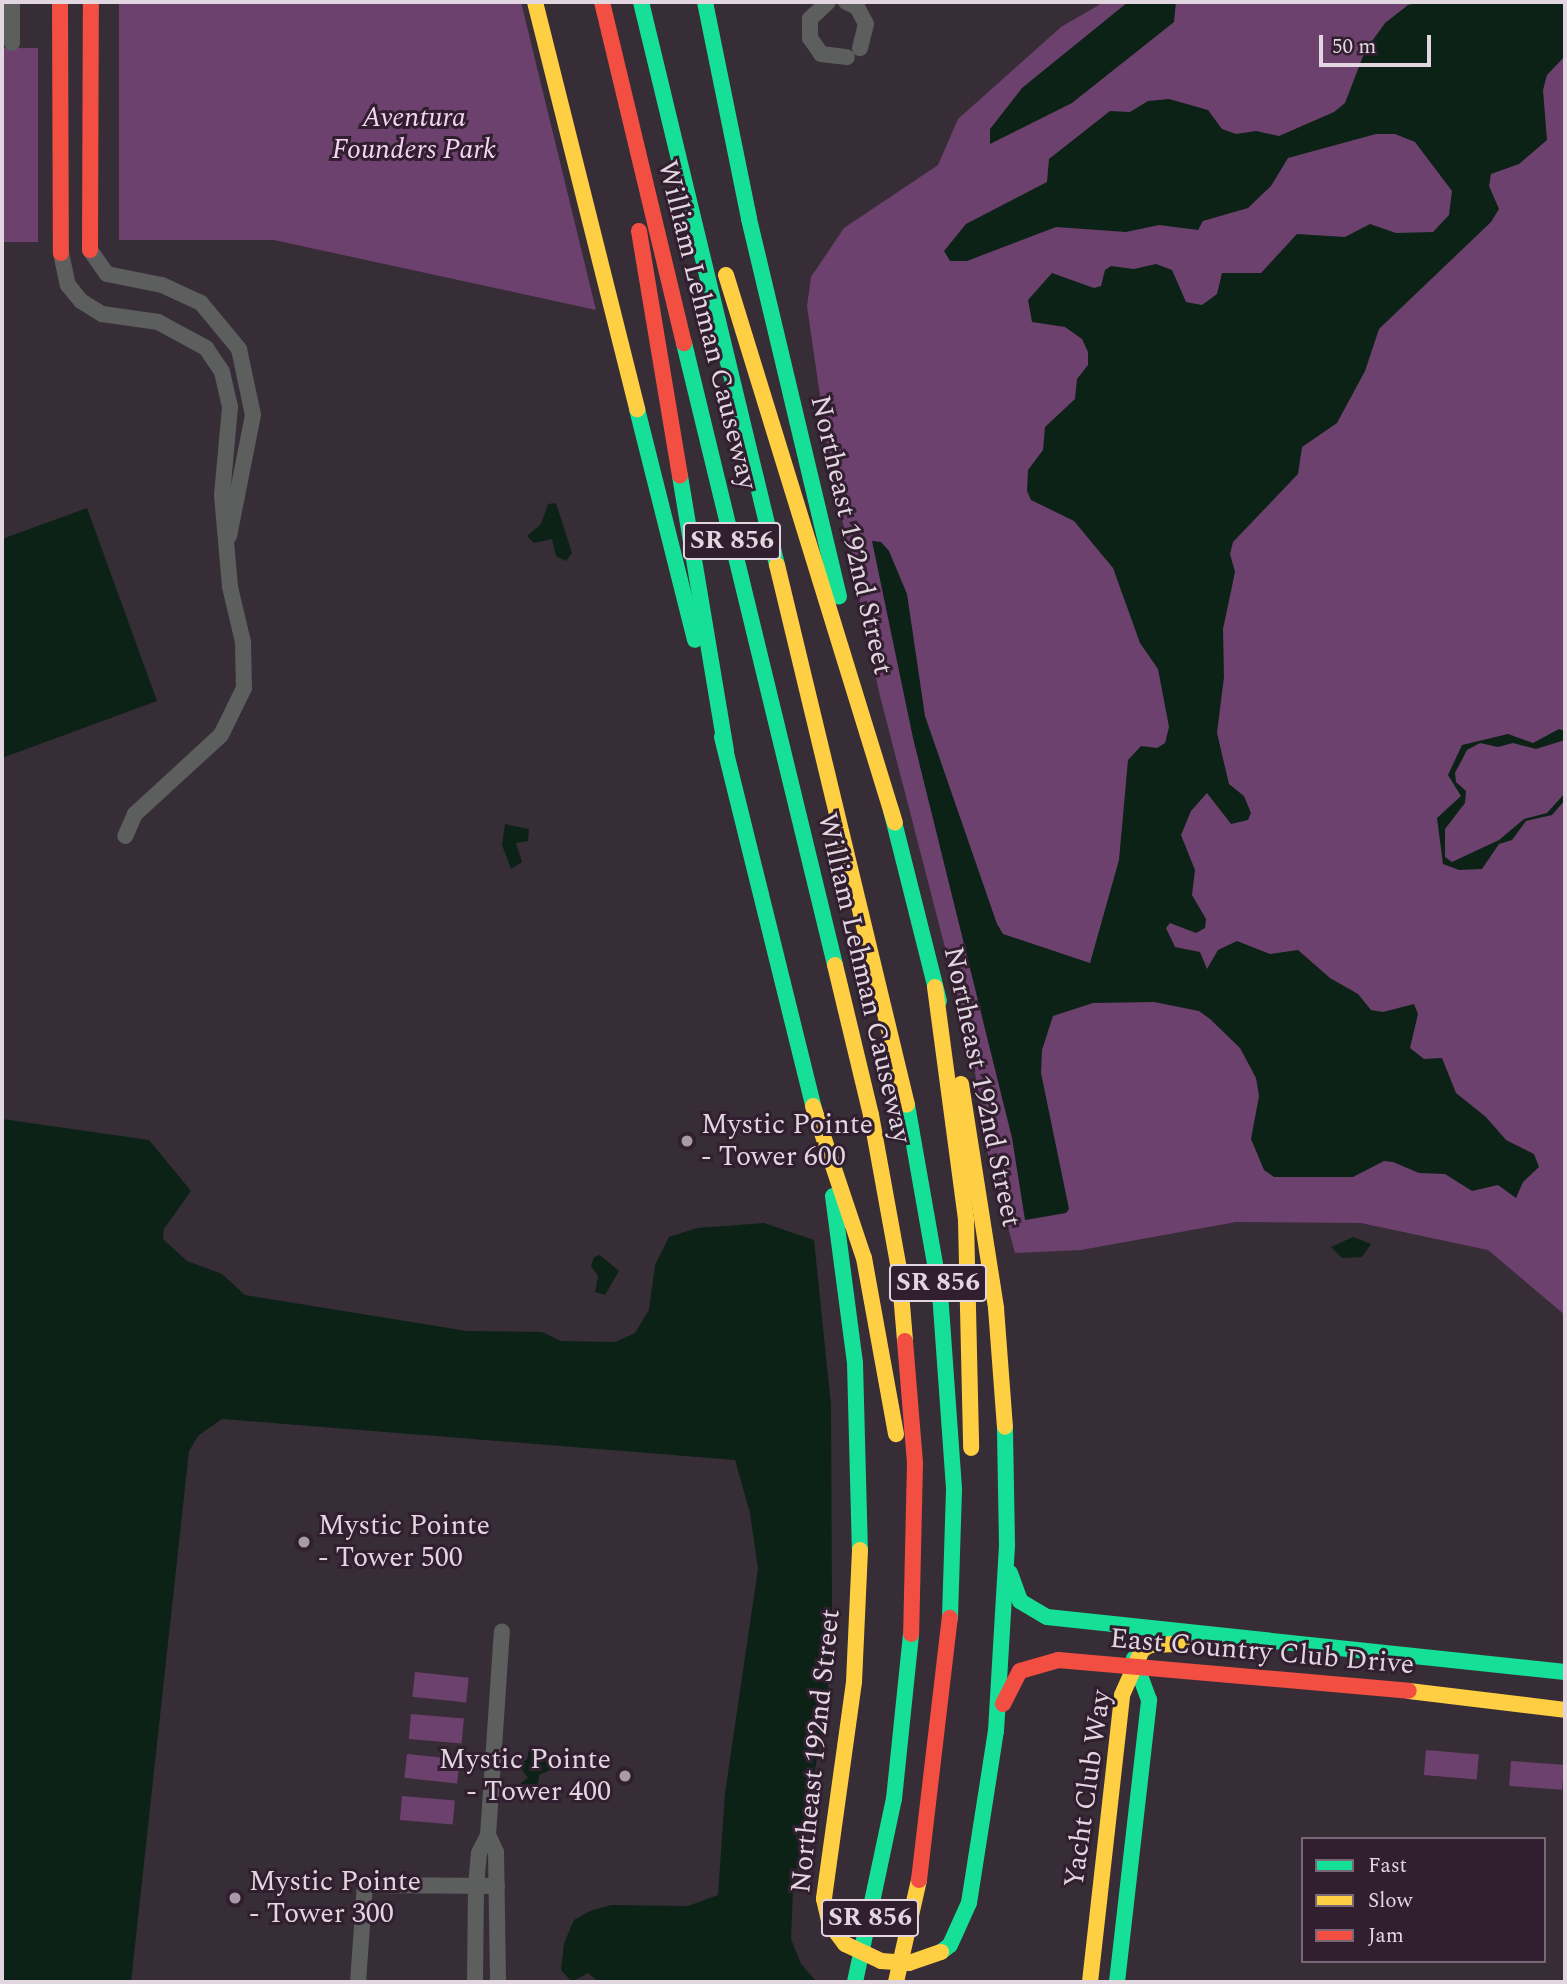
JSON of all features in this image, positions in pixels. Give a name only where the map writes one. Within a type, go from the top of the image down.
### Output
[{"type":"main road","points":[[60,2],[61,253]]},
{"type":"main road","points":[[90,250],[92,2]]},
{"type":"main road","name":"Northeast 192nd Street","points":[[535,2],[620,352],[726,750],[813,1106],[847,1291],[859,1429],[861,1537],[854,1682],[824,1899],[830,1924],[852,1949],[881,1961],[909,1963],[932,1958],[956,1938],[975,1878],[996,1731],[1007,1545],[1004,1397],[988,1236],[965,1103],[749,219],[705,2]]},
{"type":"main road","points":[[590,2],[637,215],[726,750]]},
{"type":"main road","name":"William Lehman Causeway","points":[[602,2],[879,1154],[899,1269],[911,1385],[915,1580],[906,1710],[885,1854],[855,1982]]},
{"type":"main road","name":"William Lehman Causeway","points":[[641,2],[922,1176],[940,1293],[951,1413],[952,1611],[944,1715],[923,1861],[896,1982]]},
{"type":"main road","points":[[60,66],[92,72]]},
{"type":"main road","points":[[672,129],[718,246],[895,823]]},
{"type":"main road","points":[[935,987],[966,1220],[971,1469],[952,1611]]},
{"type":"main road","points":[[813,1106],[847,1199],[877,1312],[915,1580]]},
{"type":"main road","name":"East Country Club Drive","points":[[1007,1545],[1014,1588],[1029,1609],[1047,1617],[1105,1625],[1363,1647],[1406,1656],[1565,1672]]},
{"type":"main road","points":[[1105,1625],[1125,1635],[1135,1669]]},
{"type":"main road","points":[[1135,1669],[1142,1650],[1160,1644],[1275,1653],[1406,1656]]},
{"type":"main road","name":"East Country Club Drive","points":[[996,1731],[1010,1684],[1034,1664],[1065,1660],[1135,1669],[1494,1699],[1565,1710]]},
{"type":"main road","name":"Yacht Club Way","points":[[1090,1982],[1122,1695],[1135,1669]]},
{"type":"main road","name":"Yacht Club Way","points":[[1117,1982],[1149,1700],[1135,1669]]},
{"type":"street","points":[[12,2],[12,43]]},
{"type":"street","points":[[828,2],[810,19],[810,38],[821,54],[854,52],[866,24],[848,2]]},
{"type":"street","points":[[90,250],[107,274],[162,285],[201,303],[223,324],[239,349],[253,415],[226,548]]},
{"type":"street","points":[[61,253],[68,285],[81,301],[102,314],[158,322],[185,334],[206,348],[222,372],[232,426],[222,495],[226,548],[245,667],[239,704],[207,750],[135,814],[125,836]]},
{"type":"street","points":[[475,1982],[476,1886],[479,1853],[488,1835],[502,1631]]},
{"type":"street","points":[[488,1835],[496,1852],[498,1982]]},
{"type":"street","points":[[358,1982],[365,1885],[497,1886]]},
{"type":"green space","name":"Aventura Founders Park","points":[[119,2],[521,2],[596,310],[274,240],[119,240]]},
{"type":"green space","points":[[1104,2],[1565,2],[1565,1315],[1488,1250],[1361,1223],[1236,1222],[1081,1250],[1015,1253],[986,1147],[972,1052],[880,696],[829,458],[807,306],[811,277],[844,228],[938,165],[958,119],[1061,27]]},
{"type":"green space","points":[[2,48],[38,48],[38,242],[2,242]]},
{"type":"green space","points":[[415,1672],[469,1678],[466,1703],[412,1697]]},
{"type":"green space","points":[[411,1714],[464,1719],[462,1744],[409,1739]]},
{"type":"green space","points":[[1426,1750],[1479,1755],[1477,1780],[1424,1775]]},
{"type":"green space","points":[[407,1754],[460,1760],[457,1783],[404,1778]]},
{"type":"green space","points":[[1511,1761],[1564,1765],[1562,1790],[1509,1786]]},
{"type":"green space","points":[[402,1796],[455,1801],[453,1825],[400,1820]]},
{"type":"shaded area","points":[[1128,2],[1176,2],[1174,22],[1072,103],[990,144],[990,129],[1022,88]]},
{"type":"shaded area","points":[[1422,2],[1565,2],[1565,56],[1547,75],[1543,90],[1547,140],[1519,164],[1491,174],[1489,186],[1499,209],[1491,222],[1379,329],[1365,371],[1337,423],[1302,447],[1298,474],[1233,542],[1230,554],[1235,572],[1223,629],[1224,677],[1217,733],[1229,784],[1244,796],[1251,813],[1248,820],[1231,824],[1207,793],[1191,811],[1181,835],[1195,870],[1192,895],[1206,919],[1205,928],[1196,933],[1170,923],[1166,928],[1175,947],[1200,952],[1207,969],[1218,950],[1237,941],[1270,954],[1298,950],[1330,978],[1358,994],[1371,1010],[1383,1012],[1414,1004],[1418,1014],[1410,1048],[1424,1059],[1442,1058],[1456,1093],[1486,1117],[1506,1140],[1534,1154],[1539,1167],[1523,1182],[1516,1198],[1498,1185],[1472,1191],[1445,1174],[1419,1173],[1384,1161],[1353,1177],[1274,1177],[1264,1170],[1251,1139],[1259,1096],[1256,1078],[1240,1048],[1210,1019],[1199,1011],[1154,1002],[1093,1003],[1053,1016],[1042,1050],[1041,1073],[1069,1209],[1066,1213],[1025,1220],[1012,1138],[913,738],[872,541],[881,542],[889,551],[907,594],[925,716],[997,924],[1003,934],[1090,963],[1119,860],[1128,760],[1141,746],[1157,748],[1165,743],[1169,727],[1158,669],[1140,643],[1113,568],[1074,521],[1031,500],[1027,491],[1028,470],[1043,450],[1045,427],[1075,399],[1077,379],[1088,365],[1088,352],[1082,339],[1065,327],[1032,322],[1028,300],[1052,273],[1094,288],[1101,286],[1105,270],[1111,266],[1134,269],[1156,264],[1172,270],[1186,302],[1202,305],[1217,294],[1222,273],[1261,273],[1297,234],[1345,237],[1370,224],[1396,233],[1433,232],[1449,215],[1452,191],[1415,142],[1395,134],[1376,134],[1288,158],[1271,186],[1248,208],[1203,221],[1198,230],[1159,225],[1126,232],[1056,227],[967,261],[950,261],[944,251],[966,224],[1047,182],[1049,159],[1110,111],[1130,112],[1148,101],[1169,99],[1208,110],[1222,129],[1236,134],[1256,131],[1279,136],[1334,112],[1345,103],[1365,51],[1385,23],[1408,5]]},
{"type":"shaded area","points":[[556,503],[572,553],[566,561],[556,556],[552,539],[534,543],[527,536],[541,524],[548,504]]},
{"type":"shaded area","points":[[87,508],[157,701],[2,758],[2,539]]},
{"type":"shaded area","points":[[1559,729],[1565,731],[1565,740],[1536,749],[1513,743],[1498,747],[1480,743],[1467,750],[1455,773],[1456,782],[1466,791],[1465,803],[1445,829],[1445,857],[1452,862],[1499,840],[1524,819],[1547,813],[1565,793],[1565,800],[1552,815],[1526,821],[1512,840],[1499,844],[1482,869],[1459,870],[1443,864],[1437,818],[1461,796],[1448,775],[1462,745],[1508,734],[1533,743]]},
{"type":"shaded area","points":[[505,824],[529,829],[528,841],[516,843],[522,862],[511,869],[502,845]]},
{"type":"shaded area","points":[[2,1119],[149,1140],[191,1191],[164,1229],[163,1239],[187,1261],[222,1274],[245,1295],[467,1331],[542,1332],[561,1341],[615,1342],[635,1333],[649,1310],[655,1265],[669,1237],[697,1228],[764,1223],[814,1240],[831,1405],[832,1611],[827,1704],[793,1889],[791,1939],[801,1964],[817,1982],[599,1982],[588,1973],[572,1982],[561,1970],[564,1943],[574,1920],[590,1911],[611,1905],[688,1906],[718,1895],[725,1793],[758,1569],[750,1513],[735,1460],[222,1419],[198,1436],[189,1451],[131,1982],[2,1982]]},
{"type":"shaded area","points":[[1353,1237],[1371,1244],[1362,1257],[1342,1258],[1331,1247]]},
{"type":"shaded area","points":[[600,1255],[619,1271],[605,1295],[595,1292],[598,1276],[591,1266],[594,1257]]},
{"type":"shaded area","points":[[530,1745],[552,1759],[551,1770],[539,1775],[537,1793],[532,1792],[531,1798],[519,1797],[521,1783],[528,1778],[519,1765],[527,1759]]},
{"type":"traffic: fast","points":[[641,2],[777,565]]},
{"type":"traffic: fast","points":[[705,2],[749,219],[839,596]]},
{"type":"traffic: fast","points":[[684,343],[835,965]]},
{"type":"traffic: fast","points":[[637,409],[695,640]]},
{"type":"traffic: fast","points":[[680,476],[726,750]]},
{"type":"traffic: fast","points":[[722,737],[817,1121]]},
{"type":"traffic: fast","points":[[891,810],[939,1001]]},
{"type":"traffic: fast","points":[[907,1105],[940,1293],[954,1490],[950,1618]]},
{"type":"traffic: fast","points":[[833,1196],[855,1363],[860,1550]]},
{"type":"traffic: fast","points":[[941,1952],[950,1945],[969,1903],[996,1731],[1007,1545],[1005,1427]]},
{"type":"traffic: fast","points":[[1010,1573],[1020,1601],[1047,1617],[1565,1672]]},
{"type":"traffic: fast","points":[[855,1982],[894,1799],[911,1634]]},
{"type":"traffic: fast","points":[[1117,1982],[1149,1700],[1134,1659]]},
{"type":"traffic: slow","points":[[535,2],[637,409]]},
{"type":"traffic: slow","points":[[726,275],[895,823]]},
{"type":"traffic: slow","points":[[777,565],[907,1105]]},
{"type":"traffic: slow","points":[[835,965],[871,1115],[899,1269],[905,1341]]},
{"type":"traffic: slow","points":[[935,987],[966,1220],[971,1448]]},
{"type":"traffic: slow","points":[[961,1084],[996,1308],[1005,1427]]},
{"type":"traffic: slow","points":[[813,1106],[864,1258],[896,1434]]},
{"type":"traffic: slow","points":[[860,1550],[854,1682],[824,1899],[830,1924],[845,1944],[881,1961],[909,1963],[941,1952]]},
{"type":"traffic: slow","points":[[1090,1982],[1122,1695],[1142,1650],[1150,1645],[1184,1644]]},
{"type":"traffic: slow","points":[[1409,1691],[1565,1710]]},
{"type":"traffic: slow","points":[[896,1982],[919,1880]]},
{"type":"traffic: jam","points":[[60,2],[61,253]]},
{"type":"traffic: jam","points":[[90,250],[91,2]]},
{"type":"traffic: jam","points":[[602,2],[684,343]]},
{"type":"traffic: jam","points":[[639,231],[680,476]]},
{"type":"traffic: jam","points":[[905,1341],[915,1463],[911,1634]]},
{"type":"traffic: jam","points":[[919,1880],[950,1618]]},
{"type":"traffic: jam","points":[[1003,1704],[1020,1671],[1058,1660],[1409,1691]]},
{"type":"place","name":"Mystic Pointe - Tower 600","points":[[687,1141]]},
{"type":"place","name":"Mystic Pointe - Tower 500","points":[[304,1542]]},
{"type":"place","name":"Mystic Pointe - Tower 400","points":[[625,1776]]},
{"type":"place","name":"Mystic Pointe - Tower 300","points":[[235,1898]]}]
